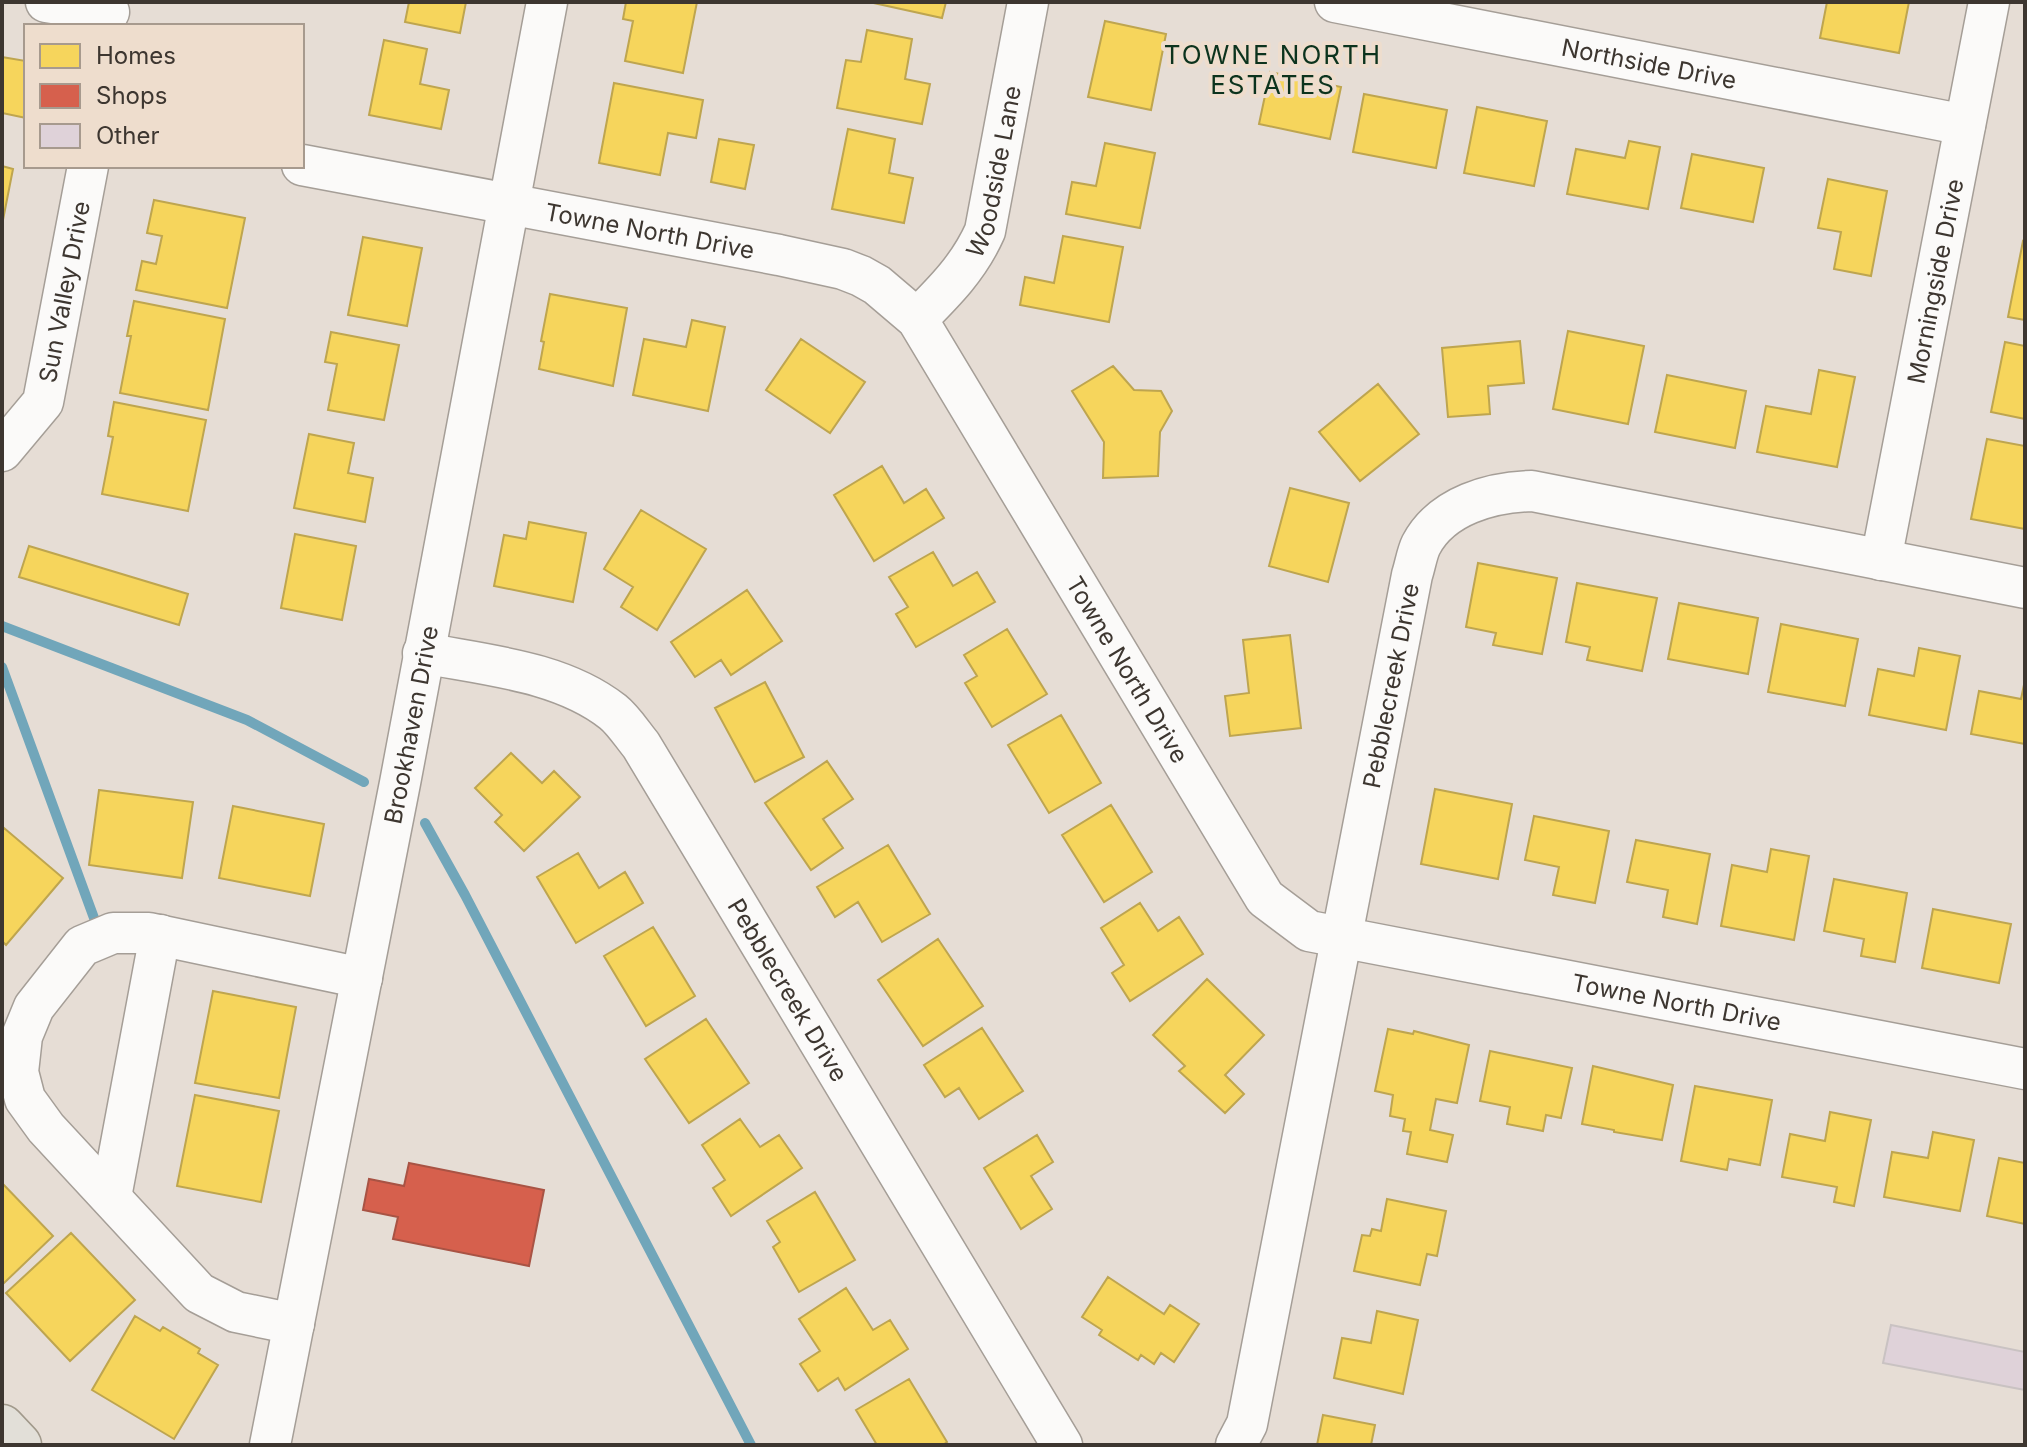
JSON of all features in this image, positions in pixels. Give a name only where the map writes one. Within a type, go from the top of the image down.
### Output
[{"type":"main road","points":[[2,1427],[19,1445]]},
{"type":"street","points":[[46,2],[109,13]]},
{"type":"street","name":"Brookhaven Drive","points":[[270,1445],[547,2]]},
{"type":"street","name":"Woodside Lane","points":[[917,319],[954,282],[973,257],[985,231],[1028,2]]},
{"type":"street","name":"Northside Drive","points":[[1335,2],[1508,18],[1965,125]]},
{"type":"street","name":"Morningside Drive","points":[[1881,560],[1989,2]]},
{"type":"street","name":"Towne North Drive","points":[[304,165],[843,269],[877,285],[917,319],[1265,898],[1309,931],[2025,1069]]},
{"type":"street","name":"Sun Valley Drive","points":[[2,451],[43,402],[88,168]]},
{"type":"street","name":"Pebblecreek Drive","points":[[1236,1445],[1247,1424],[1339,937],[1412,575],[1421,544],[1443,519],[1471,502],[1503,492],[1532,491],[2025,588]]},
{"type":"street","name":"Pebblecreek Drive","points":[[423,653],[548,679],[587,696],[614,713],[641,745],[1062,1445]]},
{"type":"street","points":[[294,1324],[236,1312],[199,1293],[46,1128],[25,1099],[18,1072],[22,1036],[34,1007],[82,946],[113,933],[160,935],[362,978]]},
{"type":"street","points":[[111,1197],[160,935]]},
{"type":"building: Homes","points":[[409,2],[466,2],[460,33],[405,22]]},
{"type":"building: Homes","points":[[626,2],[697,2],[683,73],[625,61],[633,21],[623,19]]},
{"type":"building: Homes","points":[[869,2],[946,2],[942,18]]},
{"type":"building: Homes","points":[[1827,2],[1909,2],[1899,53],[1820,38]]},
{"type":"building: Homes","points":[[1105,21],[1166,34],[1151,110],[1088,97]]},
{"type":"building: Homes","points":[[867,30],[912,39],[905,79],[930,84],[922,124],[837,108],[846,60],[861,62]]},
{"type":"building: Homes","points":[[384,40],[427,49],[420,84],[449,90],[441,129],[369,115]]},
{"type":"building: Homes","points":[[2,57],[24,61],[24,118],[2,113]]},
{"type":"building: Homes","points":[[1270,72],[1341,87],[1330,139],[1259,124]]},
{"type":"building: Homes","points":[[614,83],[703,100],[696,138],[668,133],[660,175],[599,163]]},
{"type":"building: Homes","points":[[1364,94],[1447,110],[1436,168],[1353,152]]},
{"type":"building: Homes","points":[[1477,107],[1547,121],[1534,186],[1464,173]]},
{"type":"building: Homes","points":[[848,129],[895,139],[889,173],[913,178],[904,223],[832,209]]},
{"type":"building: Homes","points":[[719,139],[754,145],[745,189],[711,182]]},
{"type":"building: Homes","points":[[1629,141],[1660,147],[1648,209],[1567,194],[1576,149],[1625,158]]},
{"type":"building: Homes","points":[[1105,143],[1155,153],[1140,228],[1066,214],[1072,182],[1096,186]]},
{"type":"building: Homes","points":[[1692,154],[1764,168],[1753,222],[1681,208]]},
{"type":"building: Homes","points":[[2,166],[13,169],[2,225]]},
{"type":"building: Homes","points":[[1828,179],[1887,191],[1871,276],[1834,269],[1841,232],[1818,228]]},
{"type":"building: Homes","points":[[154,200],[245,218],[227,308],[136,290],[142,261],[156,264],[162,236],[147,233]]},
{"type":"building: Homes","points":[[1063,236],[1123,247],[1109,322],[1020,305],[1025,277],[1054,283]]},
{"type":"building: Homes","points":[[363,237],[422,248],[407,326],[348,315]]},
{"type":"building: Homes","points":[[2025,242],[2025,320],[2008,317]]},
{"type":"building: Homes","points":[[550,294],[627,308],[613,386],[539,369]]},
{"type":"building: Homes","points":[[134,301],[225,319],[208,410],[120,393]]},
{"type":"building: Homes","points":[[692,320],[725,327],[708,411],[633,395],[644,339],[686,347]]},
{"type":"building: Homes","points":[[1568,331],[1644,346],[1628,424],[1553,409]]},
{"type":"building: Homes","points":[[331,332],[399,345],[384,420],[328,410],[337,364],[325,362]]},
{"type":"building: Homes","points":[[801,339],[865,382],[830,433],[766,390]]},
{"type":"building: Homes","points":[[1520,341],[1524,383],[1488,386],[1490,414],[1448,417],[1442,348]]},
{"type":"building: Homes","points":[[2005,342],[2025,346],[2025,419],[1991,412]]},
{"type":"building: Homes","points":[[1113,366],[1134,390],[1161,391],[1172,411],[1160,432],[1158,476],[1103,478],[1104,442],[1072,391]]},
{"type":"building: Homes","points":[[1819,370],[1855,377],[1837,467],[1757,452],[1766,406],[1811,414]]},
{"type":"building: Homes","points":[[1667,375],[1746,391],[1735,448],[1655,432]]},
{"type":"building: Homes","points":[[1378,384],[1419,434],[1360,481],[1319,432]]},
{"type":"building: Homes","points":[[114,402],[206,420],[188,511],[102,494],[113,437],[108,436]]},
{"type":"building: Homes","points":[[309,434],[354,443],[348,473],[373,478],[365,522],[294,508]]},
{"type":"building: Homes","points":[[1987,439],[2025,446],[2025,529],[1971,519]]},
{"type":"building: Homes","points":[[882,466],[904,503],[926,489],[944,518],[874,561],[834,495]]},
{"type":"building: Homes","points":[[1290,488],[1349,503],[1328,582],[1269,566]]},
{"type":"building: Homes","points":[[641,510],[706,549],[657,630],[621,607],[633,587],[604,569]]},
{"type":"building: Homes","points":[[529,522],[586,533],[573,602],[494,586],[504,535],[526,539]]},
{"type":"building: Homes","points":[[295,534],[356,546],[342,620],[281,608]]},
{"type":"building: Homes","points":[[29,546],[188,594],[179,625],[19,577]]},
{"type":"building: Homes","points":[[933,552],[953,586],[977,572],[995,602],[916,647],[896,614],[908,607],[889,577]]},
{"type":"building: Homes","points":[[1478,563],[1557,578],[1542,654],[1493,645],[1496,633],[1466,627]]},
{"type":"building: Homes","points":[[1577,583],[1657,598],[1642,671],[1587,660],[1590,647],[1566,642]]},
{"type":"building: Homes","points":[[747,590],[782,641],[731,675],[721,660],[695,677],[671,642]]},
{"type":"building: Homes","points":[[1679,603],[1758,618],[1748,674],[1668,659]]},
{"type":"building: Homes","points":[[1781,624],[1858,639],[1845,706],[1768,692]]},
{"type":"building: Homes","points":[[1007,629],[1047,694],[992,727],[965,683],[977,676],[964,655]]},
{"type":"building: Homes","points":[[1290,635],[1301,728],[1230,736],[1225,696],[1249,693],[1243,640]]},
{"type":"building: Homes","points":[[1919,648],[1960,656],[1946,730],[1869,715],[1878,669],[1914,676]]},
{"type":"building: Homes","points":[[2025,680],[2025,744],[1971,734],[1979,691],[2021,699]]},
{"type":"building: Homes","points":[[765,682],[804,757],[755,782],[715,708]]},
{"type":"building: Homes","points":[[1061,715],[1101,783],[1049,813],[1008,745]]},
{"type":"building: Homes","points":[[511,753],[542,783],[554,771],[580,797],[524,851],[495,822],[502,815],[475,788]]},
{"type":"building: Homes","points":[[827,761],[853,799],[823,819],[843,848],[811,870],[765,803]]},
{"type":"building: Homes","points":[[1435,789],[1512,804],[1498,879],[1421,864]]},
{"type":"building: Homes","points":[[99,790],[193,802],[182,878],[89,865]]},
{"type":"building: Homes","points":[[1111,805],[1152,872],[1104,902],[1062,835]]},
{"type":"building: Homes","points":[[233,806],[324,824],[310,896],[219,878]]},
{"type":"building: Homes","points":[[1534,816],[1609,831],[1595,903],[1553,895],[1559,867],[1525,860]]},
{"type":"building: Homes","points":[[4,828],[63,878],[6,945],[2,941]]},
{"type":"building: Homes","points":[[1636,840],[1710,854],[1697,924],[1663,917],[1668,890],[1627,882]]},
{"type":"building: Homes","points":[[888,845],[930,914],[882,942],[858,902],[835,917],[817,887]]},
{"type":"building: Homes","points":[[1771,849],[1809,856],[1794,940],[1721,926],[1732,865],[1767,872]]},
{"type":"building: Homes","points":[[578,853],[599,888],[625,872],[643,903],[576,943],[537,877]]},
{"type":"building: Homes","points":[[1834,879],[1907,893],[1895,962],[1861,956],[1864,939],[1824,931]]},
{"type":"building: Homes","points":[[1140,903],[1158,931],[1179,917],[1203,954],[1130,1001],[1112,973],[1124,965],[1101,928]]},
{"type":"building: Homes","points":[[1933,909],[2011,924],[1999,983],[1922,968]]},
{"type":"building: Homes","points":[[653,927],[695,996],[646,1026],[604,956]]},
{"type":"building: Homes","points":[[938,939],[983,1006],[923,1046],[878,980]]},
{"type":"building: Homes","points":[[1207,979],[1264,1035],[1225,1075],[1244,1094],[1225,1113],[1179,1071],[1185,1066],[1153,1035]]},
{"type":"building: Homes","points":[[213,991],[296,1007],[279,1098],[195,1083]]},
{"type":"building: Homes","points":[[706,1019],[749,1083],[689,1123],[645,1059]]},
{"type":"building: Homes","points":[[982,1028],[1023,1091],[979,1119],[959,1088],[945,1097],[924,1065]]},
{"type":"building: Homes","points":[[1388,1029],[1413,1034],[1414,1031],[1469,1045],[1457,1103],[1436,1099],[1430,1130],[1453,1135],[1447,1162],[1407,1154],[1411,1132],[1403,1131],[1405,1119],[1390,1116],[1393,1095],[1375,1091]]},
{"type":"building: Homes","points":[[1490,1051],[1572,1068],[1561,1118],[1546,1115],[1543,1131],[1507,1124],[1510,1107],[1480,1101]]},
{"type":"building: Homes","points":[[1593,1066],[1673,1085],[1662,1140],[1582,1124]]},
{"type":"building: Homes","points":[[1695,1086],[1772,1100],[1760,1165],[1729,1159],[1727,1170],[1681,1161]]},
{"type":"building: Homes","points":[[195,1095],[279,1111],[261,1202],[177,1186]]},
{"type":"building: Homes","points":[[1830,1112],[1871,1120],[1854,1206],[1834,1202],[1837,1187],[1782,1177],[1790,1134],[1825,1141]]},
{"type":"building: Homes","points":[[740,1119],[760,1147],[779,1135],[802,1168],[731,1216],[713,1188],[725,1180],[702,1145]]},
{"type":"building: Homes","points":[[1933,1132],[1974,1140],[1960,1211],[1884,1197],[1892,1152],[1928,1158]]},
{"type":"building: Homes","points":[[1037,1135],[1053,1162],[1031,1176],[1052,1209],[1021,1229],[984,1168]]},
{"type":"building: Homes","points":[[1999,1158],[2025,1163],[2025,1224],[1987,1216]]},
{"type":"building: Homes","points":[[2,1183],[53,1236],[2,1285]]},
{"type":"building: Homes","points":[[815,1192],[855,1260],[799,1292],[773,1247],[780,1242],[767,1221]]},
{"type":"building: Homes","points":[[1387,1199],[1446,1211],[1437,1256],[1427,1254],[1420,1285],[1354,1271],[1362,1235],[1370,1236],[1372,1229],[1381,1231]]},
{"type":"building: Homes","points":[[71,1233],[135,1300],[70,1361],[6,1293]]},
{"type":"building: Homes","points":[[1108,1277],[1164,1314],[1170,1305],[1199,1324],[1174,1362],[1161,1353],[1154,1364],[1141,1355],[1138,1360],[1099,1335],[1102,1330],[1082,1317]]},
{"type":"building: Homes","points":[[846,1288],[873,1330],[890,1320],[908,1349],[845,1390],[838,1378],[818,1391],[800,1364],[820,1351],[799,1319]]},
{"type":"building: Homes","points":[[1377,1311],[1418,1320],[1403,1394],[1334,1378],[1342,1338],[1371,1343]]},
{"type":"building: Homes","points":[[135,1316],[160,1331],[163,1327],[200,1349],[198,1353],[218,1365],[174,1439],[92,1390]]},
{"type":"building: Homes","points":[[909,1379],[947,1442],[943,1445],[877,1445],[856,1410]]},
{"type":"building: Homes","points":[[1323,1415],[1375,1425],[1371,1445],[1317,1445]]},
{"type":"building: Shops","points":[[409,1163],[544,1190],[529,1266],[393,1239],[398,1217],[363,1210],[369,1179],[404,1186]]},
{"type":"building: Other","points":[[1891,1325],[2025,1352],[2025,1390],[1883,1363]]},
{"type":"waterway","points":[[2,626],[247,720],[364,782]]},
{"type":"waterway","points":[[2,667],[94,918]]},
{"type":"waterway","points":[[425,823],[751,1445]]},
{"type":"district","name":"TOWNE NORTH ESTATES","points":[[1273,69]]}]
